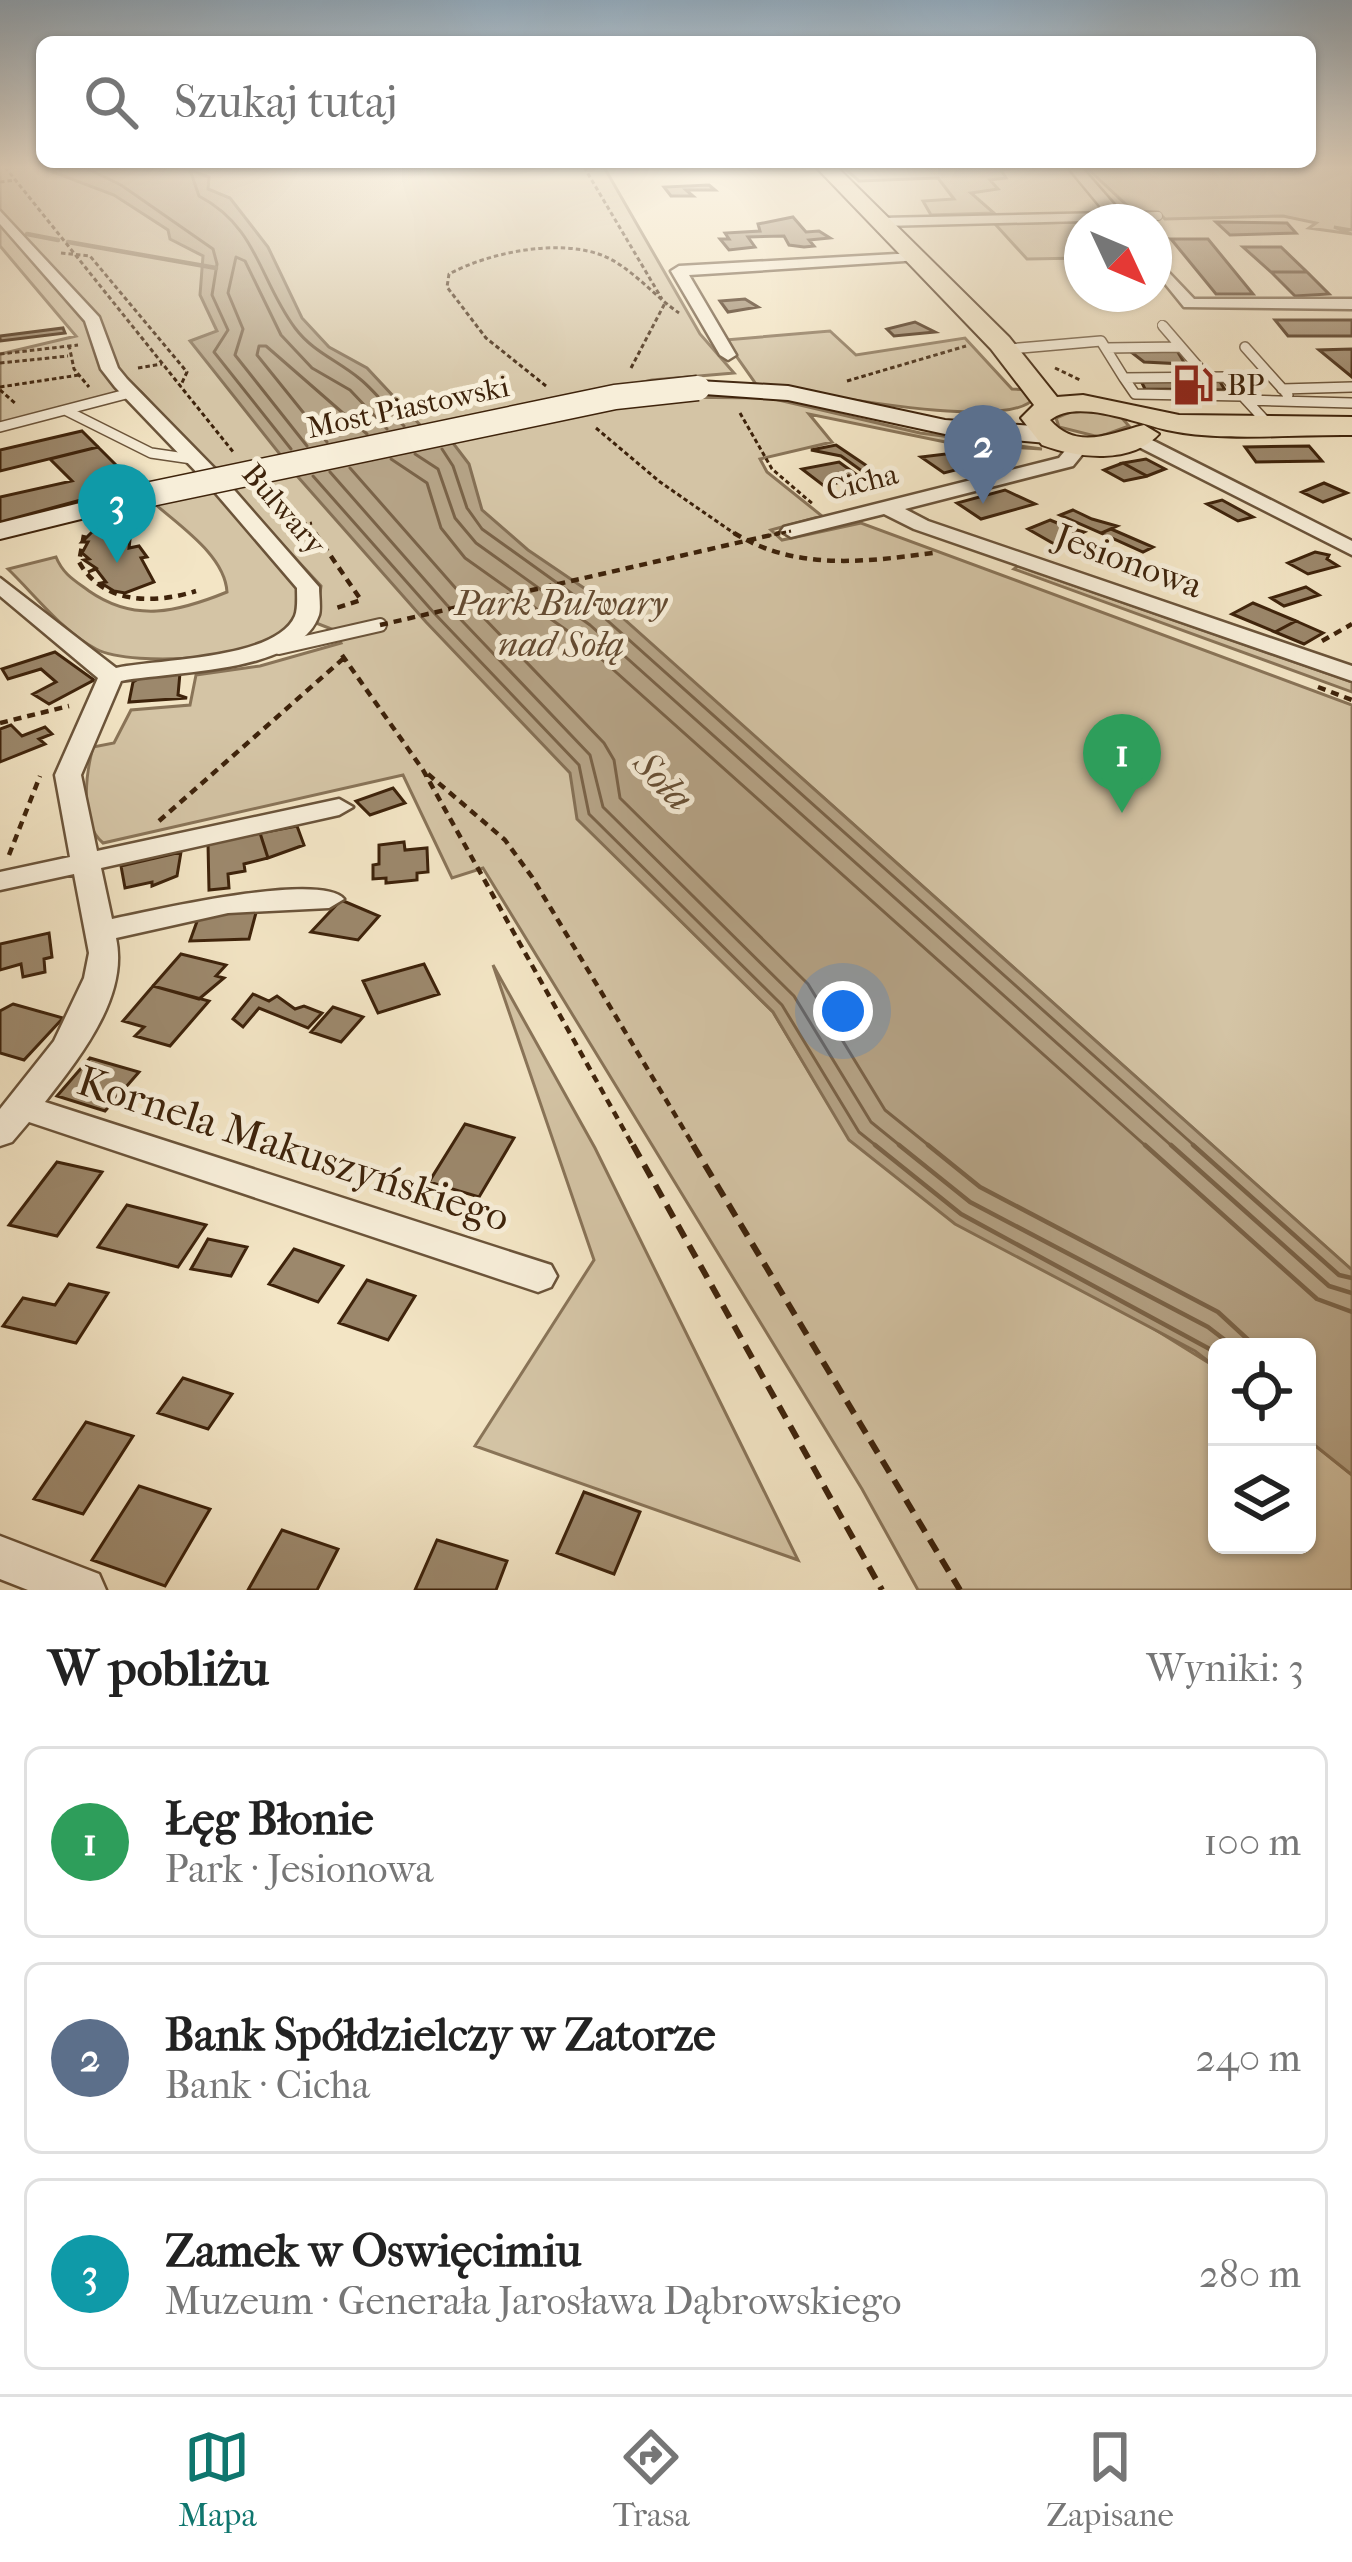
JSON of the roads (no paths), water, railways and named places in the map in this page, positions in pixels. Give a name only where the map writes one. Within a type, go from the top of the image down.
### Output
[{"type":"main road","points":[[900,241],[995,345],[1044,419],[1079,445],[1116,446],[1139,430],[1179,424],[1352,426]]},
{"type":"main road","points":[[995,345],[1139,430],[1352,436]]},
{"type":"main road","points":[[1035,367],[1151,409],[1271,428]]},
{"type":"main road","points":[[1044,419],[1096,404]]},
{"type":"street","name":"Bulwary","points":[[24,241],[93,320],[110,369],[308,587],[312,601],[307,622],[285,640],[254,653],[111,676]]},
{"type":"street","points":[[728,355],[679,271],[915,257]]},
{"type":"street","points":[[1172,282],[1190,304],[1352,304]]},
{"type":"street","name":"Most Piastowski","points":[[0,531],[132,498],[615,397],[698,388],[757,389],[816,398],[945,427],[1044,419]]},
{"type":"street","points":[[1139,430],[1352,549]]},
{"type":"street","name":"Cicha","points":[[790,531],[1066,463],[1079,445]]},
{"type":"street","name":"Jesionowa","points":[[886,507],[921,525],[1352,674]]},
{"type":"street","points":[[0,585],[111,676],[68,775],[99,860],[102,982],[92,1005],[11,1120]]},
{"type":"street","points":[[2,874],[99,860],[338,808]]},
{"type":"street","points":[[99,932],[229,904],[329,899]]},
{"type":"street","name":"Kornela Makuszyńskiego","points":[[11,1120],[538,1276]]},
{"type":"street","points":[[0,1557],[83,1590]]},
{"type":"lane","points":[[1162,325],[1207,377]]},
{"type":"lane","points":[[1093,328],[1135,394],[1292,399]]},
{"type":"lane","points":[[995,345],[1181,347]]},
{"type":"lane","points":[[1245,347],[1297,404],[1352,403]]},
{"type":"lane","points":[[1124,377],[1225,377],[1271,428]]},
{"type":"lane","points":[[1282,389],[1352,387]]},
{"type":"lane","points":[[0,428],[130,393]]},
{"type":"lane","points":[[65,410],[151,453],[192,459]]},
{"type":"lane","points":[[254,653],[380,625]]},
{"type":"water","name":"Soła","points":[[174,241],[264,241],[302,318],[329,347],[367,368],[423,428],[450,439],[469,464],[482,510],[528,550],[606,603],[1352,1270],[1352,1475],[1316,1446],[1316,1338],[1208,1338],[1208,1361],[955,1224],[849,1140],[773,1012],[577,819],[570,773],[426,622],[298,477],[190,341],[217,331],[200,295],[203,256]]},
{"type":"waterway","points":[[68,242],[216,268]]},
{"type":"place","name":"BP","points":[[1193,385]]},
{"type":"place","name":"Bank Spółdzielczy w Zatorze","points":[[983,504]]},
{"type":"place","name":"Zamek w Oswięcimiu","points":[[117,563]]},
{"type":"place","name":"Łęg Błonie","points":[[1122,813]]},
{"type":"park label","name":"Park Bulwary nad Sołą","points":[[561,622]]}]
